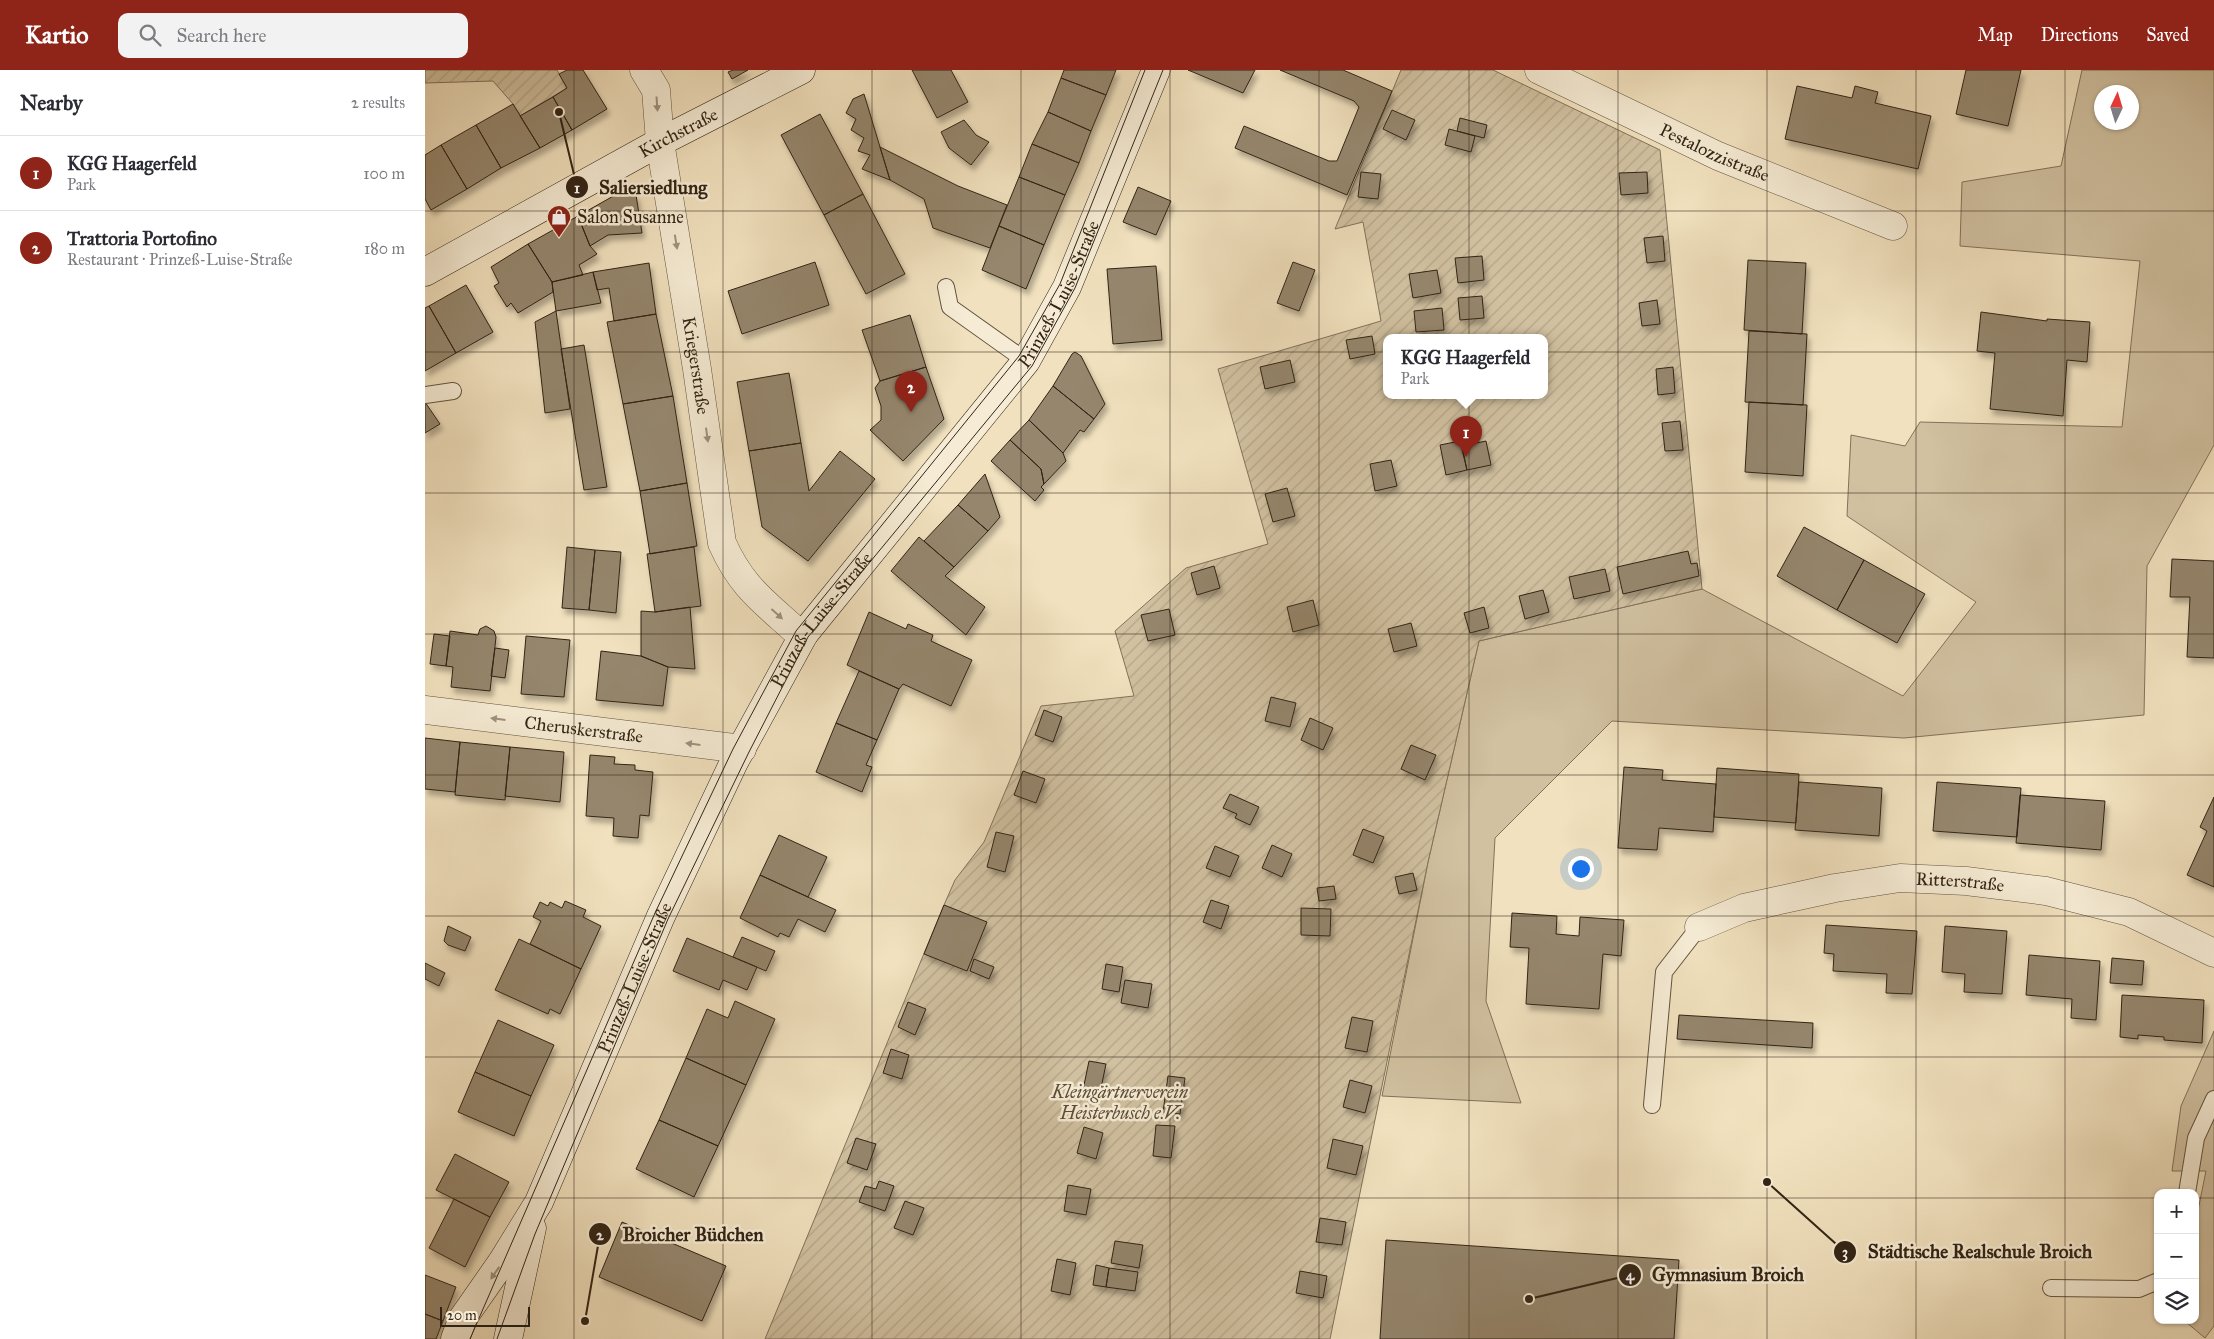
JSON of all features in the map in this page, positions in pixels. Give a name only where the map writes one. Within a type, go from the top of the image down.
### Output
[{"type":"street","name":"Kriegerstraße","points":[[644,70],[656,90],[660,142],[697,369],[722,543],[734,568],[751,591],[796,631],[803,634]]},
{"type":"street","name":"Kirchstraße","points":[[425,272],[660,142],[801,70]]},
{"type":"street","name":"Prinzeß-Luise-Straße","points":[[455,1339],[463,1318],[502,1262],[539,1202],[661,916],[742,749],[803,634],[1026,361],[1067,287],[1157,70]]},
{"type":"street","name":"Pestalozzistraße","points":[[1539,70],[1718,156],[1893,226]]},
{"type":"street","name":"Cheruskerstraße","points":[[425,710],[742,749]]},
{"type":"street","name":"Ritterstraße","points":[[1699,927],[1744,908],[1835,888],[1900,878],[1966,881],[2047,891],[2129,912],[2214,953]]},
{"type":"street","name":"Prinzeß-Luise-Straße","points":[[508,1339],[539,1202]]},
{"type":"lane","points":[[946,288],[950,307],[1026,361]]},
{"type":"lane","points":[[425,395],[453,391]]},
{"type":"lane","points":[[1652,1106],[1664,972],[1699,927]]},
{"type":"lane","points":[[2188,1189],[2196,1138],[2214,1099]]},
{"type":"lane","points":[[2051,1288],[2139,1289],[2154,1283]]},
{"type":"green space","points":[[425,70],[557,70],[567,88],[520,116],[513,104],[493,81],[425,83]]},
{"type":"green space","name":"Kleingärtnerverein Heisterbusch e.V.","points":[[1401,70],[1493,70],[1660,150],[1702,589],[1479,641],[1428,862],[1330,1339],[765,1339],[944,905],[955,880],[984,842],[1041,706],[1134,696],[1115,631],[1186,568],[1268,544],[1218,369],[1381,321],[1363,222],[1335,229]]},
{"type":"green space","points":[[2082,70],[2214,70],[2214,445],[2147,566],[2144,715],[1904,738],[1612,721],[1495,838],[1486,1001],[1521,1103],[1382,1096],[1428,862],[1479,641],[1702,589],[1903,696],[1976,602],[1847,516],[1851,435],[1905,446],[1920,422],[2122,427],[2140,261],[1960,246],[1962,182],[2061,166]]},
{"type":"green space","points":[[2214,1031],[2214,1326],[2205,1338],[2188,1324],[2199,1324],[2199,1205],[2206,1171],[2172,1171],[2181,1106]]},
{"type":"building","points":[[567,70],[583,70],[607,109],[572,130],[553,97],[567,88],[559,74]]},
{"type":"building","points":[[748,70],[732,79],[728,72]]},
{"type":"building","points":[[912,70],[951,70],[968,102],[937,118]]},
{"type":"building","points":[[1064,70],[1116,70],[1106,95],[1061,78]]},
{"type":"building","points":[[1188,70],[1255,70],[1243,93]]},
{"type":"building","points":[[1280,70],[1343,70],[1392,91],[1347,195],[1235,148],[1244,126],[1329,161],[1337,161],[1359,107],[1354,101]]},
{"type":"building","points":[[1966,70],[2021,70],[2008,126],[1956,114]]},
{"type":"building","points":[[1061,78],[1106,95],[1091,131],[1048,112]]},
{"type":"building","points":[[1797,86],[1852,98],[1855,86],[1878,92],[1875,103],[1931,116],[1918,169],[1785,139]]},
{"type":"building","points":[[864,94],[890,180],[862,169],[870,155],[858,151],[864,138],[851,130],[856,119],[846,113],[853,99]]},
{"type":"building","points":[[553,97],[572,130],[540,148],[520,116]]},
{"type":"building","points":[[513,104],[540,148],[501,168],[476,125]]},
{"type":"building","points":[[1392,110],[1415,120],[1406,140],[1383,129]]},
{"type":"building","points":[[1048,112],[1091,131],[1079,163],[1032,144]]},
{"type":"building","points":[[820,114],[863,194],[824,215],[781,135]]},
{"type":"building","points":[[1460,118],[1487,125],[1484,138],[1457,131]]},
{"type":"building","points":[[964,120],[976,135],[989,142],[971,165],[949,148],[941,132]]},
{"type":"building","points":[[476,125],[501,168],[467,189],[441,145]]},
{"type":"building","points":[[1449,129],[1475,136],[1471,152],[1445,145]]},
{"type":"building","points":[[1032,144],[1079,163],[1065,195],[1019,177]]},
{"type":"building","points":[[441,145],[467,189],[431,210],[425,199],[425,155]]},
{"type":"building","points":[[880,147],[958,186],[1007,205],[990,248],[933,228],[924,199],[890,180]]},
{"type":"building","points":[[1361,172],[1381,174],[1378,199],[1358,197]]},
{"type":"building","points":[[1647,172],[1648,193],[1621,195],[1619,173]]},
{"type":"building","points":[[1019,177],[1065,195],[1044,245],[999,226]]},
{"type":"building","points":[[1138,187],[1171,201],[1156,235],[1123,222]]},
{"type":"building","points":[[624,190],[636,195],[642,233],[608,235],[590,246],[578,216]]},
{"type":"building","points":[[863,194],[905,274],[866,294],[824,215]]},
{"type":"building","points":[[578,216],[590,246],[597,254],[579,265],[583,275],[552,282],[528,244]]},
{"type":"building","points":[[999,226],[1044,245],[1026,289],[982,270]]},
{"type":"building","points":[[1663,236],[1665,261],[1647,263],[1644,238]]},
{"type":"building","points":[[528,244],[552,282],[553,292],[518,313],[511,303],[507,307],[494,286],[499,283],[491,267]]},
{"type":"building","points":[[1482,256],[1484,280],[1458,283],[1455,258]]},
{"type":"building","points":[[1748,260],[1806,263],[1802,334],[1744,330]]},
{"type":"building","points":[[815,262],[829,305],[742,334],[728,291]]},
{"type":"building","points":[[1293,262],[1315,270],[1299,311],[1277,303]]},
{"type":"building","points":[[649,263],[656,314],[614,321],[609,288],[597,290],[593,272]]},
{"type":"building","points":[[1156,266],[1162,340],[1113,344],[1107,269]]},
{"type":"building","points":[[1437,270],[1441,293],[1413,298],[1409,274]]},
{"type":"building","points":[[593,272],[601,303],[556,311],[552,282]]},
{"type":"building","points":[[466,285],[493,332],[456,353],[429,306]]},
{"type":"building","points":[[1482,296],[1484,318],[1460,320],[1458,298]]},
{"type":"building","points":[[1657,300],[1660,324],[1642,326],[1639,303]]},
{"type":"building","points":[[429,306],[456,353],[425,371],[425,308]]},
{"type":"building","points":[[1442,308],[1444,330],[1416,332],[1414,311]]},
{"type":"building","points":[[556,311],[570,409],[545,413],[535,322]]},
{"type":"building","points":[[1981,312],[2047,321],[2047,319],[2090,322],[2087,362],[2067,360],[2063,416],[1990,409],[1995,353],[1977,351]]},
{"type":"building","points":[[656,314],[673,396],[623,404],[607,322]]},
{"type":"building","points":[[910,315],[926,367],[880,381],[862,330]]},
{"type":"building","points":[[1749,331],[1807,334],[1803,405],[1745,402]]},
{"type":"building","points":[[1372,336],[1375,354],[1350,359],[1346,340]]},
{"type":"building","points":[[584,345],[607,487],[584,490],[561,349]]},
{"type":"building","points":[[1075,352],[1081,356],[1105,404],[1094,419],[1053,386]]},
{"type":"building","points":[[1290,360],[1295,382],[1265,389],[1260,367]]},
{"type":"building","points":[[926,367],[944,419],[903,461],[870,430],[881,420],[881,406],[875,388],[880,381]]},
{"type":"building","points":[[1673,367],[1675,393],[1658,395],[1656,369]]},
{"type":"building","points":[[789,373],[801,443],[749,451],[737,382]]},
{"type":"building","points":[[1053,386],[1094,419],[1084,432],[1080,430],[1063,453],[1029,420]]},
{"type":"building","points":[[673,396],[687,483],[640,491],[623,404]]},
{"type":"building","points":[[425,402],[440,424],[425,433]]},
{"type":"building","points":[[1749,402],[1807,405],[1803,476],[1745,472]]},
{"type":"building","points":[[1029,420],[1063,453],[1066,461],[1044,484],[1041,469],[1010,440]]},
{"type":"building","points":[[1680,421],[1683,450],[1665,451],[1662,423]]},
{"type":"building","points":[[1010,440],[1041,469],[1044,484],[1041,487],[1044,490],[1035,501],[991,461]]},
{"type":"building","points":[[1460,441],[1467,470],[1446,475],[1440,445]]},
{"type":"building","points":[[1486,441],[1491,465],[1467,470],[1462,446]]},
{"type":"building","points":[[801,443],[809,491],[840,451],[875,479],[808,561],[762,527],[749,451]]},
{"type":"building","points":[[1391,460],[1397,486],[1375,491],[1370,464]]},
{"type":"building","points":[[985,474],[1000,517],[988,531],[958,505]]},
{"type":"building","points":[[687,483],[697,546],[650,554],[640,491]]},
{"type":"building","points":[[1287,488],[1295,516],[1273,522],[1265,494]]},
{"type":"building","points":[[958,505],[988,531],[954,567],[924,541]]},
{"type":"building","points":[[1804,527],[1864,560],[1837,610],[1777,576]]},
{"type":"building","points":[[919,537],[954,567],[945,576],[985,607],[966,635],[891,571]]},
{"type":"building","points":[[567,547],[595,550],[589,610],[562,608]]},
{"type":"building","points":[[694,547],[701,606],[655,612],[647,554]]},
{"type":"building","points":[[595,550],[621,552],[616,613],[589,610]]},
{"type":"building","points":[[1688,551],[1691,564],[1697,563],[1699,576],[1623,594],[1617,567]]},
{"type":"building","points":[[2172,559],[2214,561],[2214,658],[2187,657],[2190,597],[2170,597]]},
{"type":"building","points":[[1864,560],[1925,594],[1897,643],[1837,610]]},
{"type":"building","points":[[1214,566],[1220,588],[1197,595],[1191,573]]},
{"type":"building","points":[[1605,569],[1610,591],[1574,599],[1569,577]]},
{"type":"building","points":[[1543,590],[1549,612],[1525,619],[1519,596]]},
{"type":"building","points":[[1313,600],[1319,625],[1293,632],[1287,607]]},
{"type":"building","points":[[690,607],[695,669],[668,667],[641,656],[641,611],[655,612]]},
{"type":"building","points":[[1484,607],[1489,628],[1470,633],[1464,613]]},
{"type":"building","points":[[1169,609],[1175,635],[1148,641],[1141,615]]},
{"type":"building","points":[[869,612],[906,629],[908,624],[933,635],[931,641],[972,660],[951,706],[903,684],[899,689],[847,665]]},
{"type":"building","points":[[1411,623],[1417,646],[1394,652],[1388,629]]},
{"type":"building","points":[[486,626],[494,631],[496,637],[490,691],[451,687],[453,667],[446,666],[450,631],[478,635],[480,629]]},
{"type":"building","points":[[434,634],[450,636],[446,666],[430,664]]},
{"type":"building","points":[[526,636],[570,640],[564,697],[521,694]]},
{"type":"building","points":[[495,648],[509,650],[505,678],[491,676]]},
{"type":"building","points":[[601,651],[641,656],[668,667],[663,706],[596,700]]},
{"type":"building","points":[[859,671],[899,689],[877,740],[836,723]]},
{"type":"building","points":[[1271,697],[1296,703],[1290,727],[1265,721]]},
{"type":"building","points":[[1044,710],[1062,717],[1053,742],[1035,735]]},
{"type":"building","points":[[1310,718],[1333,728],[1323,750],[1301,740]]},
{"type":"building","points":[[836,723],[877,740],[866,765],[872,767],[862,792],[816,772]]},
{"type":"building","points":[[425,738],[460,742],[455,792],[425,789]]},
{"type":"building","points":[[460,742],[510,747],[505,800],[455,795]]},
{"type":"building","points":[[1411,745],[1436,755],[1425,780],[1401,769]]},
{"type":"building","points":[[510,747],[564,752],[560,802],[505,796]]},
{"type":"building","points":[[590,755],[615,757],[614,764],[635,765],[635,770],[653,772],[649,816],[640,815],[638,838],[613,836],[614,818],[586,816]]},
{"type":"building","points":[[1624,767],[1663,770],[1662,780],[1716,784],[1713,832],[1659,828],[1657,850],[1618,848]]},
{"type":"building","points":[[1717,768],[1799,774],[1796,823],[1714,817]]},
{"type":"building","points":[[1023,771],[1045,779],[1036,803],[1014,795]]},
{"type":"building","points":[[1799,782],[1882,788],[1879,836],[1795,830]]},
{"type":"building","points":[[1937,782],[2021,788],[2017,837],[1933,831]]},
{"type":"building","points":[[1230,794],[1259,807],[1250,825],[1235,818],[1237,814],[1223,808]]},
{"type":"building","points":[[2020,795],[2105,801],[2101,850],[2016,843]]},
{"type":"building","points":[[2214,797],[2214,887],[2187,875],[2207,831],[2200,827]]},
{"type":"building","points":[[1363,829],[1384,837],[1373,863],[1353,855]]},
{"type":"building","points":[[996,832],[1014,836],[1005,872],[987,867]]},
{"type":"building","points":[[779,835],[827,857],[808,897],[760,875]]},
{"type":"building","points":[[1272,845],[1292,854],[1282,877],[1262,868]]},
{"type":"building","points":[[1215,846],[1239,856],[1230,877],[1206,868]]},
{"type":"building","points":[[1413,873],[1417,890],[1399,894],[1395,877]]},
{"type":"building","points":[[760,875],[836,910],[825,932],[798,919],[789,937],[780,933],[778,937],[740,918]]},
{"type":"building","points":[[1334,886],[1336,899],[1319,901],[1317,888]]},
{"type":"building","points":[[1211,900],[1229,906],[1221,929],[1203,922]]},
{"type":"building","points":[[565,901],[586,910],[583,917],[601,926],[581,969],[530,944],[541,921],[533,917],[540,902],[548,906],[550,902],[562,908]]},
{"type":"building","points":[[944,905],[987,922],[967,971],[924,954]]},
{"type":"building","points":[[1301,908],[1331,909],[1330,936],[1301,935]]},
{"type":"building","points":[[1512,913],[1557,916],[1556,934],[1579,936],[1580,917],[1624,920],[1621,956],[1603,954],[1599,1009],[1526,1004],[1529,948],[1510,947]]},
{"type":"building","points":[[1826,925],[1917,931],[1912,994],[1886,993],[1887,974],[1833,971],[1834,954],[1824,953]]},
{"type":"building","points":[[448,926],[471,937],[465,951],[448,945],[444,941]]},
{"type":"building","points":[[1945,926],[2007,931],[2002,994],[1964,992],[1965,974],[1942,972]]},
{"type":"building","points":[[742,937],[775,951],[766,971],[733,957]]},
{"type":"building","points":[[687,938],[757,967],[747,990],[723,980],[719,990],[673,971]]},
{"type":"building","points":[[519,939],[581,969],[560,1014],[550,1009],[548,1014],[495,990]]},
{"type":"building","points":[[2029,955],[2100,961],[2096,1020],[2071,1018],[2072,999],[2026,995]]},
{"type":"building","points":[[2112,958],[2144,961],[2142,985],[2110,983]]},
{"type":"building","points":[[974,959],[994,967],[989,979],[970,971]]},
{"type":"building","points":[[425,963],[445,973],[439,986],[425,979]]},
{"type":"building","points":[[1106,964],[1123,967],[1119,992],[1102,989]]},
{"type":"building","points":[[1125,980],[1152,984],[1148,1008],[1121,1003]]},
{"type":"building","points":[[2122,995],[2204,1000],[2202,1043],[2164,1040],[2164,1037],[2138,1035],[2138,1039],[2120,1037]]},
{"type":"building","points":[[735,1001],[775,1019],[746,1085],[686,1058],[707,1009],[728,1018]]},
{"type":"building","points":[[908,1002],[926,1009],[915,1035],[898,1027]]},
{"type":"building","points":[[1679,1015],[1813,1023],[1812,1048],[1677,1039]]},
{"type":"building","points":[[1352,1017],[1373,1021],[1367,1052],[1345,1048]]},
{"type":"building","points":[[498,1020],[554,1045],[531,1096],[475,1072]]},
{"type":"building","points":[[891,1049],[909,1055],[902,1079],[883,1073]]},
{"type":"building","points":[[686,1058],[746,1085],[718,1146],[659,1120]]},
{"type":"building","points":[[1089,1061],[1106,1064],[1100,1093],[1083,1090]]},
{"type":"building","points":[[475,1072],[531,1096],[514,1136],[458,1112]]},
{"type":"building","points":[[1168,1076],[1185,1078],[1180,1114],[1163,1112]]},
{"type":"building","points":[[1350,1080],[1372,1086],[1365,1113],[1343,1107]]},
{"type":"building","points":[[659,1120],[718,1146],[694,1197],[636,1169]]},
{"type":"building","points":[[1156,1125],[1175,1126],[1171,1158],[1153,1156]]},
{"type":"building","points":[[1084,1127],[1103,1133],[1096,1159],[1077,1153]]},
{"type":"building","points":[[856,1138],[876,1144],[867,1170],[847,1163]]},
{"type":"building","points":[[1333,1139],[1363,1146],[1356,1175],[1327,1168]]},
{"type":"building","points":[[455,1154],[509,1182],[490,1217],[436,1190]]},
{"type":"building","points":[[879,1181],[894,1186],[885,1211],[859,1202],[865,1186],[876,1189]]},
{"type":"building","points":[[1068,1185],[1091,1189],[1086,1215],[1064,1211]]},
{"type":"building","points":[[454,1199],[490,1217],[465,1267],[429,1248]]},
{"type":"building","points":[[905,1201],[924,1208],[913,1235],[894,1228]]},
{"type":"building","points":[[1320,1218],[1346,1222],[1342,1245],[1316,1242]]},
{"type":"building","points":[[622,1222],[726,1266],[702,1321],[599,1277]]},
{"type":"building","points":[[1386,1240],[1679,1260],[1674,1339],[1380,1339]]},
{"type":"building","points":[[1115,1241],[1143,1245],[1139,1268],[1111,1263]]},
{"type":"building","points":[[1057,1259],[1076,1263],[1070,1295],[1051,1291]]},
{"type":"building","points":[[1096,1265],[1109,1268],[1106,1287],[1093,1285]]},
{"type":"building","points":[[1109,1268],[1138,1272],[1135,1291],[1106,1287]]},
{"type":"building","points":[[1300,1271],[1327,1276],[1323,1298],[1296,1293]]},
{"type":"building","points":[[425,1275],[456,1287],[443,1321],[425,1314]]},
{"type":"building","points":[[425,1314],[443,1321],[436,1339],[425,1339]]},
{"type":"tram line","points":[[470,1339],[655,913],[733,749],[796,631],[1019,356],[1060,284],[1145,70]]},
{"type":"tram line","points":[[497,1339],[535,1234],[668,919],[749,752],[808,637],[1032,366],[1075,288],[1163,70]]},
{"type":"place","name":"Saliersiedlung","points":[[559,112]]},
{"type":"place","name":"Salon Susanne","points":[[559,238]]},
{"type":"place","name":"Trattoria Portofino","points":[[911,412]]},
{"type":"place","name":"KGG Haagerfeld","points":[[1466,457]]},
{"type":"place","name":"Städtische Realschule Broich","points":[[1767,1182]]},
{"type":"place","name":"Gymnasium Broich","points":[[1529,1299]]},
{"type":"place","name":"Broicher Büdchen","points":[[585,1321]]}]
